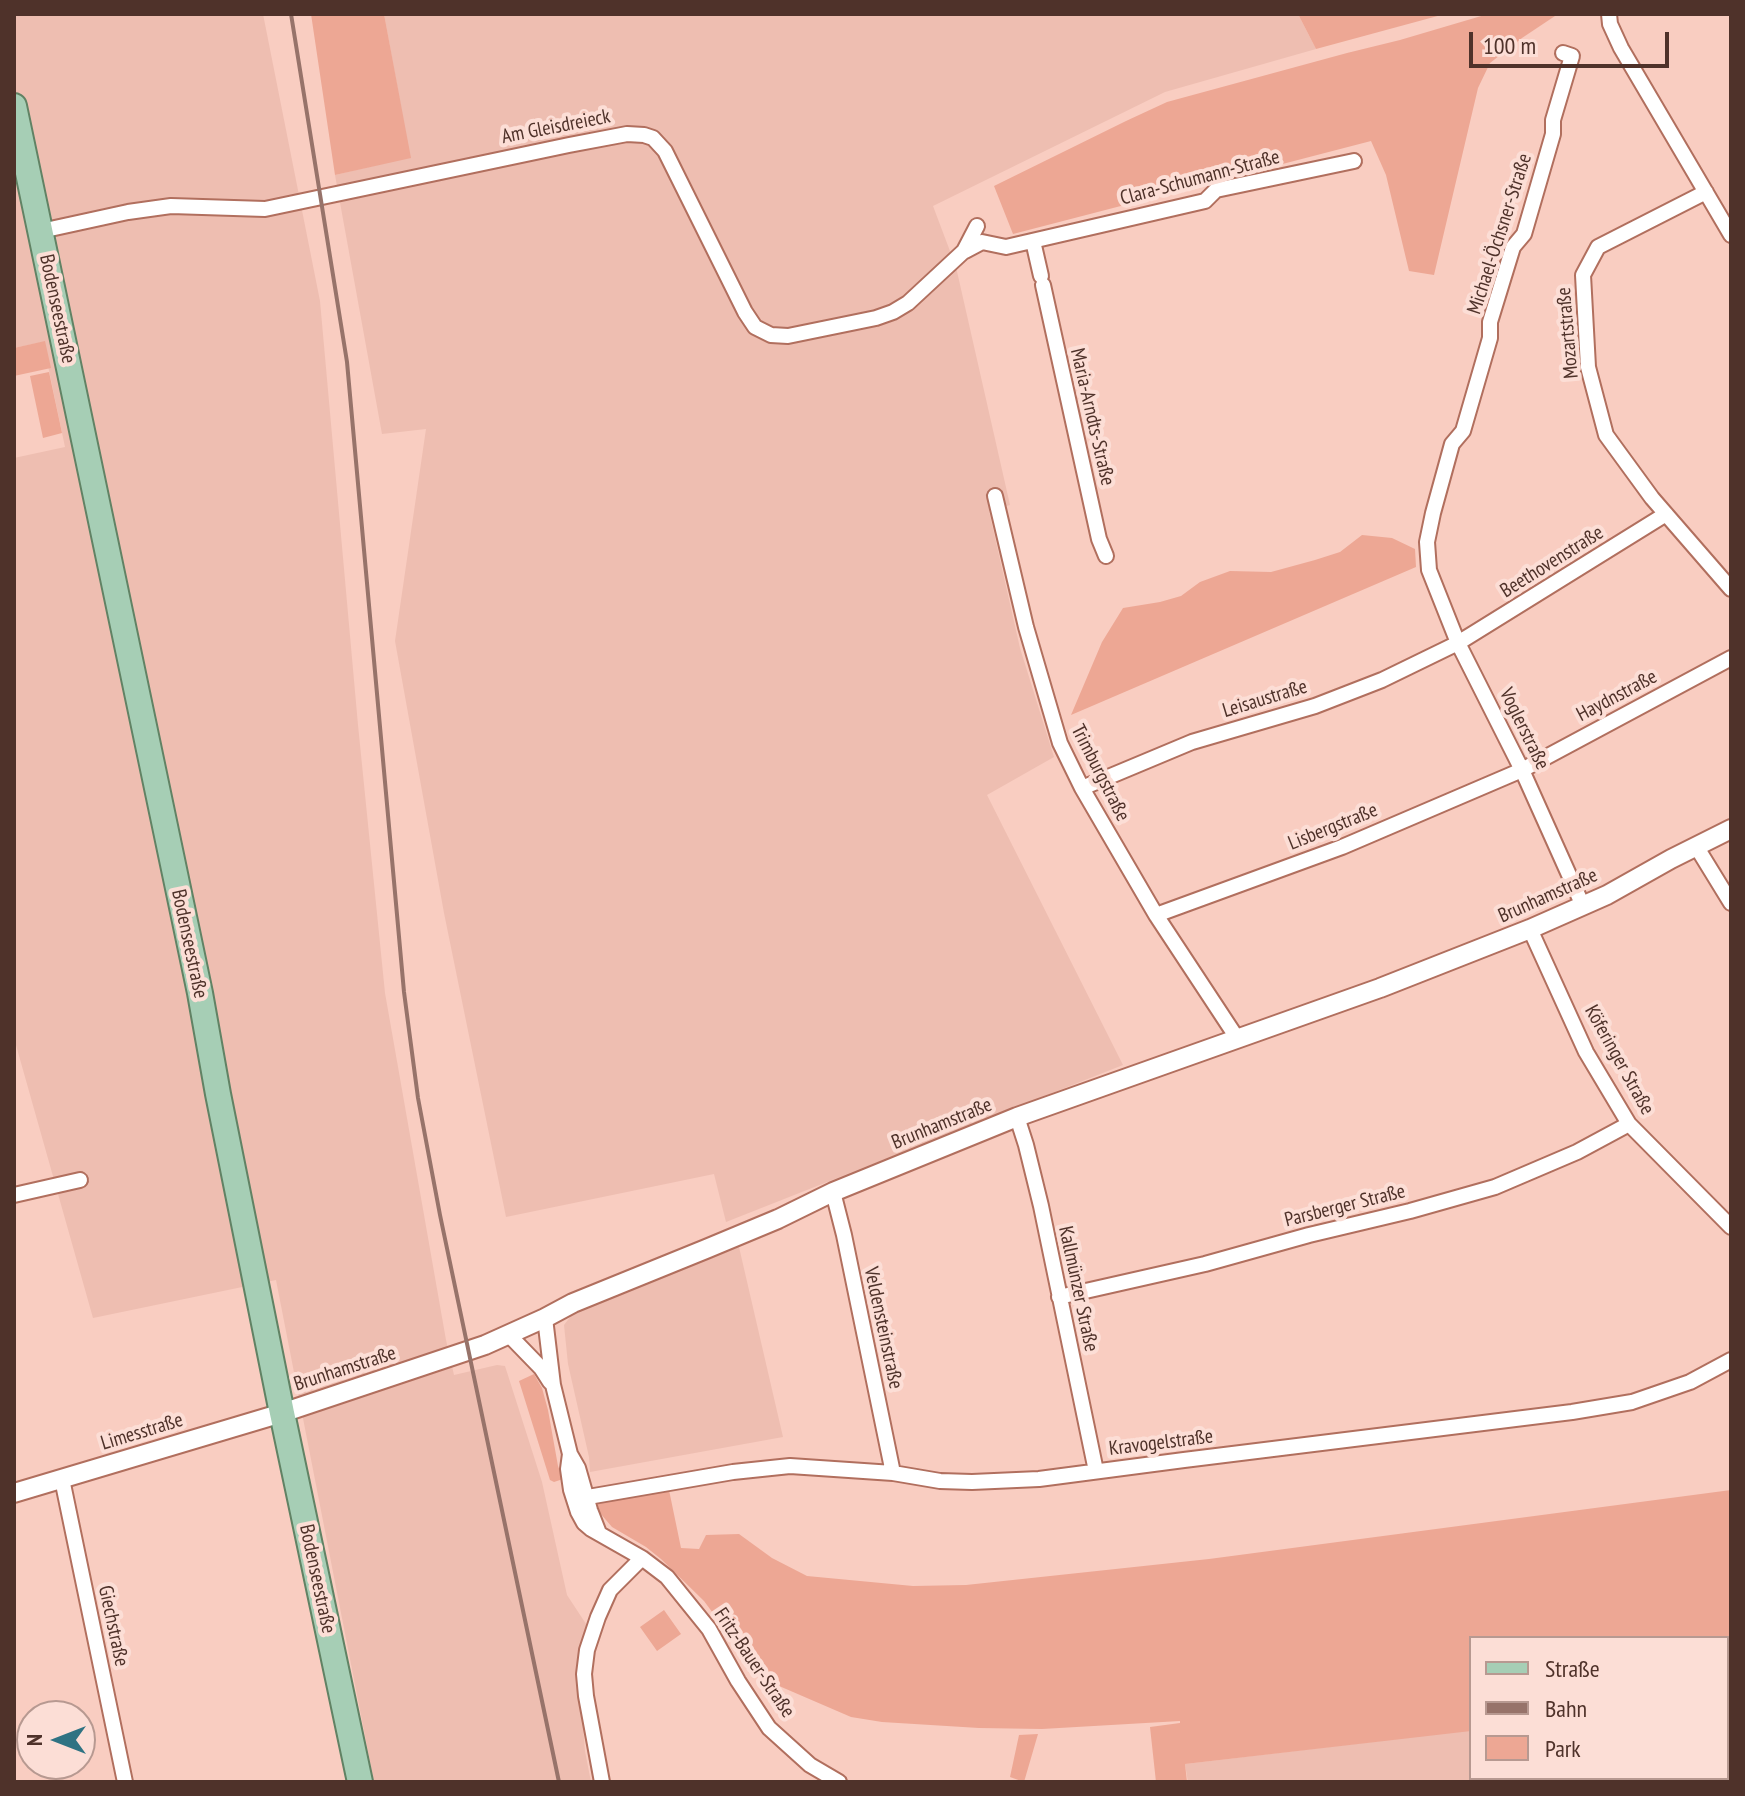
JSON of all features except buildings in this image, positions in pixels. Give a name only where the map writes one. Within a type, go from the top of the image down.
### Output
[{"type":"main road","name":"Bodenseestraße","points":[[14,106],[197,980],[282,1413],[360,1782]]},
{"type":"street","points":[[1609,14],[1621,48],[1731,235]]},
{"type":"street","name":"Michael-Öchsner-Straße","points":[[1429,570],[1427,542],[1452,444],[1463,431],[1490,338],[1490,322],[1513,247],[1524,234],[1553,134],[1553,120],[1572,56],[1563,53]]},
{"type":"street","name":"Am Gleisdreieck","points":[[41,231],[171,206],[265,209],[635,133],[653,138],[665,151],[755,327],[771,335],[788,336],[893,312],[908,303],[964,251],[977,226]]},
{"type":"street","name":"Clara-Schumann-Straße","points":[[964,251],[982,242],[1006,247],[1033,241],[1205,201],[1216,190],[1354,161]]},
{"type":"street","name":"Mozartstraße","points":[[1706,192],[1598,247],[1583,275],[1588,367],[1606,435],[1652,498],[1731,589]]},
{"type":"street","name":"Maria-Arndts-Straße","points":[[1033,241],[1099,539],[1106,556]]},
{"type":"street","name":"Trimburgstraße","points":[[995,496],[1026,627],[1060,743],[1082,788],[1156,915],[1237,1038]]},
{"type":"street","name":"Beethovenstraße","points":[[1458,643],[1666,514]]},
{"type":"street","name":"Voglerstraße","points":[[1429,570],[1458,643],[1522,770],[1583,906]]},
{"type":"street","name":"Leisaustraße","points":[[1082,788],[1192,742],[1315,706],[1382,680],[1458,643]]},
{"type":"street","name":"Haydnstraße","points":[[1522,770],[1731,658]]},
{"type":"street","name":"Lisbergstraße","points":[[1156,915],[1342,847],[1522,770]]},
{"type":"street","name":"Brunhamstraße","points":[[282,1413],[476,1348],[573,1303],[1017,1117],[1380,988],[1530,929],[1583,906],[1731,829]]},
{"type":"street","points":[[1696,846],[1731,903]]},
{"type":"street","name":"Köferinger Straße","points":[[1530,929],[1586,1052],[1629,1124],[1731,1227]]},
{"type":"street","name":"Kallmünzer Straße","points":[[1017,1117],[1026,1145],[1096,1471]]},
{"type":"street","name":"Parsberger Straße","points":[[1059,1297],[1205,1264],[1495,1187],[1577,1152],[1629,1124]]},
{"type":"street","points":[[14,1195],[80,1180]]},
{"type":"street","name":"Veldensteinstraße","points":[[833,1192],[893,1473]]},
{"type":"street","points":[[545,1318],[553,1385],[570,1454],[578,1468],[600,1533]]},
{"type":"street","points":[[508,1334],[553,1385]]},
{"type":"street","name":"Kravogelstraße","points":[[588,1497],[733,1472],[790,1466],[893,1473],[940,1481],[1039,1479],[1632,1402],[1690,1382],[1731,1360]]},
{"type":"street","name":"Limesstraße","points":[[14,1493],[282,1413]]},
{"type":"street","points":[[570,1454],[568,1469],[578,1512],[584,1523],[600,1533]]},
{"type":"street","name":"Giechstraße","points":[[62,1479],[125,1782]]},
{"type":"street","name":"Fritz-Bauer-Straße","points":[[600,1533],[667,1577],[709,1629],[769,1728],[810,1765],[839,1782]]},
{"type":"street","points":[[602,1782],[586,1696],[584,1674],[587,1650],[610,1590],[642,1558]]},
{"type":"street","points":[[810,1765],[810,1782]]},
{"type":"shaded area","points":[[14,14],[263,14],[320,301],[385,993],[446,1340],[454,1375],[505,1366],[542,1482],[567,1595],[588,1627],[579,1673],[585,1751],[591,1782],[374,1782],[276,1280],[93,1318],[14,1038],[14,458],[65,447],[43,342],[14,348]]},
{"type":"shaded area","points":[[384,14],[1298,14],[1316,49],[1165,92],[933,206],[956,267],[1010,505],[989,511],[1020,648],[1054,757],[987,795],[1123,1065],[726,1222],[714,1174],[506,1217],[444,913],[395,641],[426,429],[382,434],[335,175],[410,157]]},
{"type":"shaded area","points":[[739,1247],[783,1437],[590,1472],[568,1364],[564,1325],[574,1312]]},
{"type":"shaded area","points":[[1731,1699],[1731,1782],[1188,1782],[1185,1764],[1469,1730],[1469,1780],[1729,1780]]},
{"type":"green space","points":[[311,14],[384,14],[411,158],[335,175]]},
{"type":"green space","points":[[1298,14],[1445,14],[1316,49]]},
{"type":"green space","points":[[1488,14],[1558,14],[1490,63],[1478,88],[1434,275],[1409,271],[1386,175],[1371,141],[1013,234],[994,186],[1167,102]]},
{"type":"green space","points":[[45,341],[51,368],[14,376],[14,348]]},
{"type":"green space","points":[[49,372],[62,433],[43,438],[30,376]]},
{"type":"green space","points":[[1362,535],[1392,538],[1415,549],[1416,567],[1071,715],[1102,642],[1123,608],[1181,596],[1200,582],[1230,571],[1271,572],[1315,560],[1340,552]]},
{"type":"green space","points":[[534,1374],[542,1388],[563,1479],[554,1482],[550,1480],[519,1381]]},
{"type":"green space","points":[[669,1490],[681,1548],[699,1549],[706,1535],[739,1534],[772,1558],[807,1576],[913,1586],[966,1585],[1209,1559],[1731,1490],[1731,1699],[1729,1636],[1469,1636],[1469,1731],[1185,1764],[1187,1782],[1156,1782],[1150,1727],[1180,1721],[1042,1729],[882,1722],[851,1717],[749,1673],[730,1636],[704,1601],[661,1559],[612,1527],[600,1513],[597,1504]]},
{"type":"green space","points":[[664,1610],[681,1634],[657,1651],[640,1627]]},
{"type":"green space","points":[[1038,1734],[1024,1782],[1010,1777],[1019,1735]]},
{"type":"railway","points":[[291,14],[347,362],[404,992],[418,1098],[559,1782]]}]
